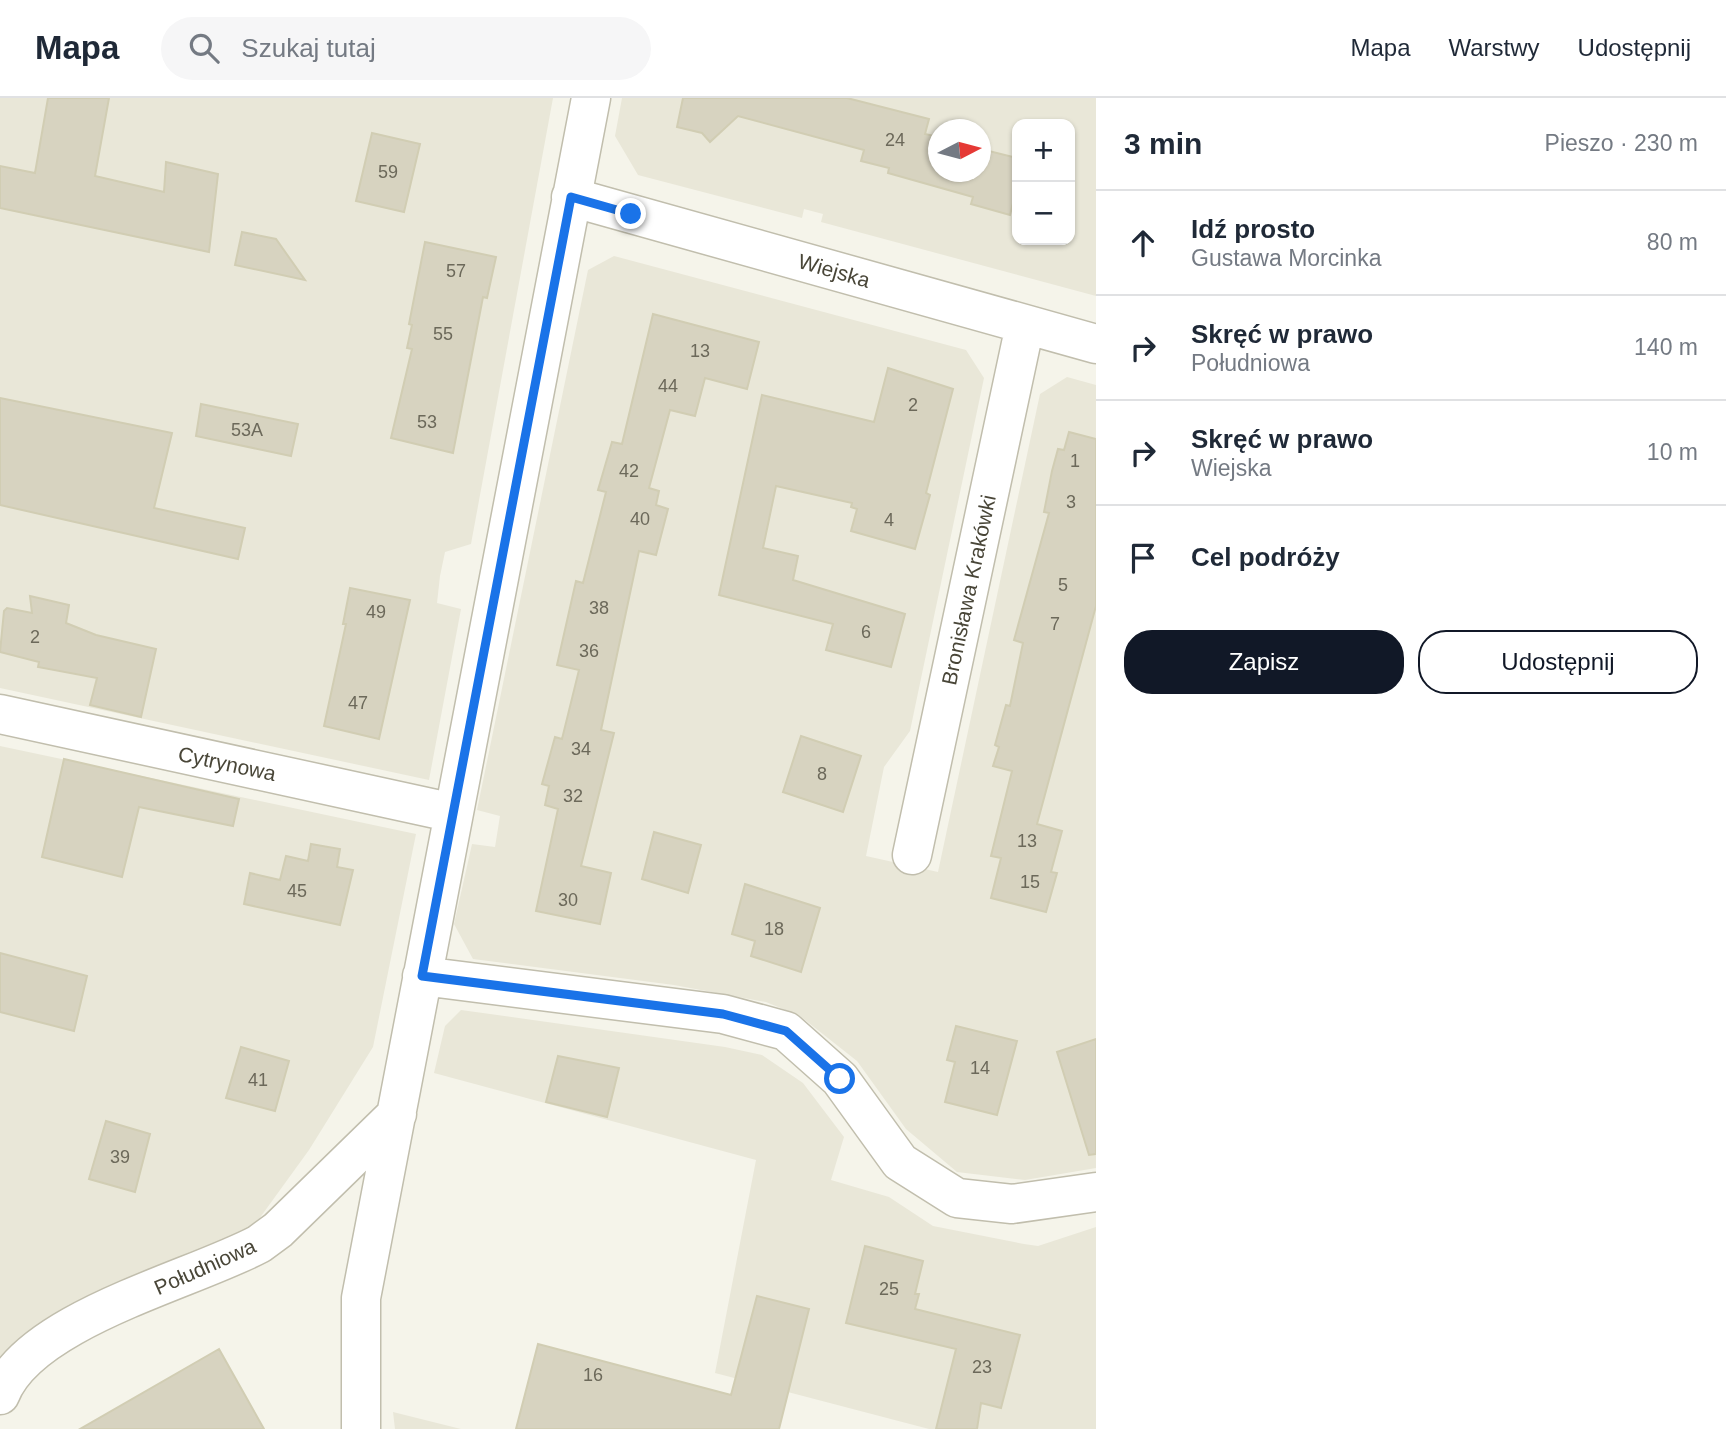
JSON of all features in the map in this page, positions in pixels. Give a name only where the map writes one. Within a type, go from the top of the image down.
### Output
[{"type":"street","points":[[361,1429],[360,1298],[591,98]]},
{"type":"street","name":"Wiejska","points":[[571,197],[1096,344]]},
{"type":"street","name":"Bronisława Krakówki","points":[[912,855],[1025,325]]},
{"type":"street","name":"Cytrynowa","points":[[0,714],[454,813]]},
{"type":"street","points":[[422,976],[723,1014],[786,1031],[840,1079],[900,1162],[957,1198],[1012,1204],[1096,1192]]},
{"type":"street","name":"Południowa","points":[[0,1395],[14,1370],[27,1355],[64,1332],[259,1244],[278,1230],[397,1114]]},
{"type":"shaded area","points":[[0,98],[553,98],[471,544],[445,552],[440,576],[437,603],[461,609],[429,780],[0,688]]},
{"type":"shaded area","points":[[622,98],[1096,98],[1096,296],[821,222],[823,214],[804,209],[802,218],[638,175],[615,136]]},
{"type":"shaded area","points":[[614,256],[966,350],[984,378],[910,731],[884,767],[866,856],[938,872],[1040,394],[1067,377],[1096,385],[1096,1168],[1025,1180],[957,1172],[906,1129],[857,1061],[800,1016],[766,1002],[674,985],[473,959],[454,924],[472,844],[495,847],[500,816],[477,810],[588,270]]},
{"type":"shaded area","points":[[0,746],[416,834],[373,1047],[309,1150],[259,1219],[231,1240],[0,1364]]},
{"type":"shaded area","points":[[461,1010],[725,1047],[762,1055],[803,1083],[844,1137],[831,1180],[889,1197],[933,1226],[1024,1244],[1038,1246],[1096,1227],[1096,1429],[929,1429],[715,1373],[756,1160],[434,1073],[445,1026]]},
{"type":"shaded area","points":[[393,1412],[461,1429],[395,1429]]},
{"type":"building","points":[[48,98],[109,98],[95,176],[164,192],[166,162],[218,174],[209,252],[0,208],[0,166],[35,173]]},
{"type":"building","points":[[683,98],[847,98],[929,119],[925,134],[928,135],[928,182],[991,182],[991,152],[1012,157],[1010,215],[971,204],[973,197],[888,173],[889,168],[861,161],[864,150],[738,116],[710,142],[702,133],[677,127]]},
{"type":"building","points":[[372,133],[420,144],[404,212],[356,201]]},
{"type":"building","points":[[242,232],[276,239],[305,280],[235,265]]},
{"type":"building","points":[[425,242],[496,257],[487,298],[483,297],[453,453],[391,438],[412,349],[407,348],[412,325],[409,324]]},
{"type":"building","points":[[653,314],[759,342],[747,389],[705,378],[695,416],[670,410],[649,488],[659,491],[656,505],[668,509],[656,555],[639,551],[601,730],[614,733],[581,866],[611,873],[600,924],[536,911],[558,809],[545,805],[549,786],[542,784],[555,737],[562,739],[579,670],[557,665],[576,581],[583,583],[606,492],[598,490],[612,442],[622,444]]},
{"type":"building","points":[[888,368],[953,389],[926,493],[930,495],[915,549],[851,531],[857,509],[851,507],[852,503],[776,486],[763,548],[798,556],[793,580],[905,614],[891,667],[826,650],[833,624],[719,595],[762,395],[874,422]]},
{"type":"building","points":[[0,398],[172,433],[154,508],[245,528],[238,559],[0,505]]},
{"type":"building","points":[[201,404],[298,424],[291,456],[196,436]]},
{"type":"building","points":[[1069,432],[1096,439],[1096,606],[1037,824],[1062,831],[1051,872],[1057,873],[1046,912],[991,898],[1001,858],[991,856],[1012,771],[993,766],[999,747],[995,745],[1006,705],[1010,706],[1023,643],[1014,640],[1049,513],[1044,512],[1052,471],[1058,449],[1064,450]]},
{"type":"building","points":[[350,588],[410,600],[379,739],[324,726],[346,624],[343,624]]},
{"type":"building","points":[[30,596],[69,605],[66,623],[96,635],[156,649],[141,717],[90,705],[97,678],[38,667],[39,662],[0,652],[4,611],[7,608],[32,613]]},
{"type":"building","points":[[801,736],[861,756],[843,812],[783,792]]},
{"type":"building","points":[[64,759],[239,799],[233,826],[139,807],[122,877],[42,857]]},
{"type":"building","points":[[654,832],[701,845],[688,893],[642,879]]},
{"type":"building","points":[[311,844],[340,849],[337,867],[353,870],[340,925],[244,904],[250,873],[280,880],[286,856],[308,861]]},
{"type":"building","points":[[745,884],[820,908],[801,972],[751,956],[755,941],[732,934]]},
{"type":"building","points":[[0,953],[87,976],[74,1031],[0,1012]]},
{"type":"building","points":[[956,1026],[1017,1041],[997,1115],[945,1102],[955,1062],[947,1060]]},
{"type":"building","points":[[1096,1039],[1096,1154],[1089,1155],[1057,1052]]},
{"type":"building","points":[[241,1047],[289,1061],[275,1111],[226,1098]]},
{"type":"building","points":[[558,1056],[619,1068],[607,1117],[546,1102]]},
{"type":"building","points":[[106,1121],[150,1134],[135,1192],[89,1179]]},
{"type":"building","points":[[865,1246],[923,1261],[915,1294],[919,1294],[915,1309],[1020,1335],[1001,1408],[981,1403],[977,1429],[936,1429],[956,1349],[846,1323]]},
{"type":"building","points":[[757,1296],[809,1309],[779,1429],[516,1429],[538,1344],[731,1395]]},
{"type":"building","points":[[219,1349],[264,1429],[80,1429]]},
{"type":"route","points":[[631,214],[571,197],[422,976],[723,1014],[786,1031],[840,1079]]}]
